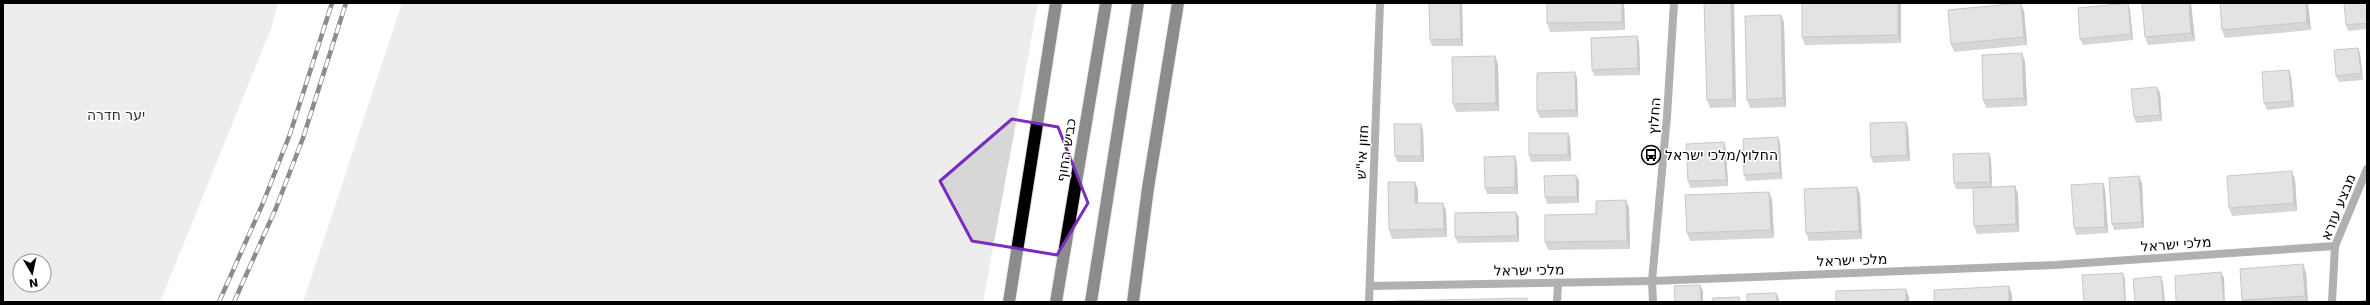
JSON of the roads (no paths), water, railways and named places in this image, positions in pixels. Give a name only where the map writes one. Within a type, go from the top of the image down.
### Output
[{"type":"highway","points":[[1009,302],[1056,3]]},
{"type":"highway","name":"כביש החוף","points":[[1056,302],[1106,3]]},
{"type":"highway","points":[[1091,302],[1138,3]]},
{"type":"highway","points":[[1133,302],[1148,188],[1178,3]]},
{"type":"street","name":"חזון אי\"ש","points":[[1369,302],[1380,3]]},
{"type":"street","name":"החלוץ","points":[[1652,302],[1652,281],[1667,116],[1674,3]]},
{"type":"street","name":"מבצע עזרא","points":[[2332,302],[2335,246],[2367,169]]},
{"type":"street","points":[[1128,302],[1148,188]]},
{"type":"street","name":"מלכי ישראל","points":[[1370,286],[1652,281],[2055,265],[2335,246]]},
{"type":"street","points":[[1557,302],[1558,283]]},
{"type":"railway","points":[[219,302],[263,203],[290,134],[332,3]]},
{"type":"railway","points":[[234,302],[276,208],[303,138],[346,3]]},
{"type":"place","name":"החלוץ/מלכי ישראל","points":[[1651,155]]},
{"type":"park label","name":"יער חדרה","points":[[116,115]]}]
